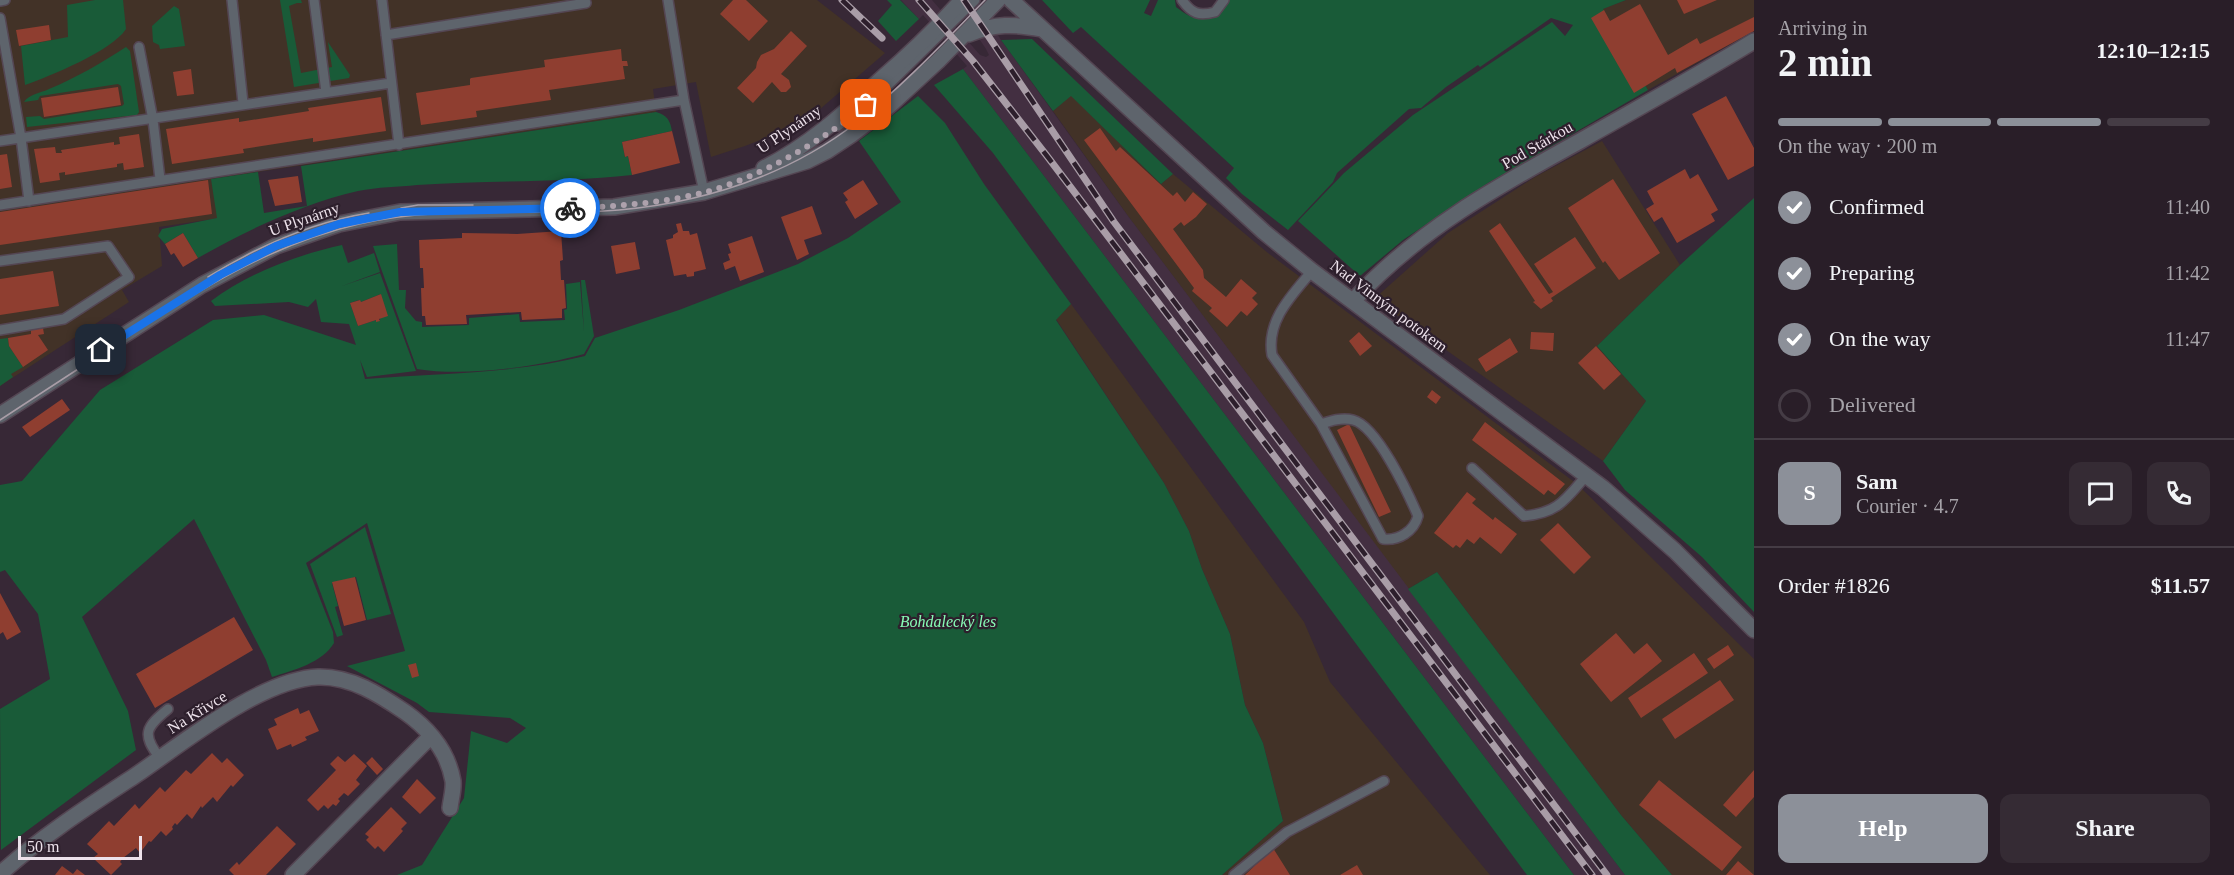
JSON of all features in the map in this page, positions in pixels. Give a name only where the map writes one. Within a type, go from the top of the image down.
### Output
[{"type":"street","name":"U Plynárny","points":[[735,182],[774,163],[849,109],[915,49],[962,0]]},
{"type":"street","name":"U Plynárny","points":[[0,415],[202,285],[276,246],[339,224],[400,212],[614,207],[704,192],[807,161],[827,151],[888,106],[998,0]]},
{"type":"street","name":"Nad Vinným potokem","points":[[1011,0],[1264,232],[1312,271],[1586,476],[1675,551],[1754,630]]},
{"type":"street","points":[[963,36],[988,26],[1014,24],[1043,29]]},
{"type":"street","name":"Pod Stárkou","points":[[1353,301],[1390,263],[1437,226],[1518,175],[1754,41]]},
{"type":"street","name":"Na Křivce","points":[[0,874],[52,831],[236,708],[289,683],[318,677],[339,679],[376,692],[417,720],[446,755],[453,783],[450,808]]},
{"type":"street","points":[[293,875],[431,736]]},
{"type":"lane","points":[[0,1],[5,0]]},
{"type":"lane","points":[[232,0],[243,103]]},
{"type":"lane","points":[[314,0],[326,92]]},
{"type":"lane","points":[[382,0],[399,145]]},
{"type":"lane","points":[[386,35],[586,3],[585,0]]},
{"type":"lane","points":[[668,0],[684,100],[704,192]]},
{"type":"lane","points":[[774,163],[797,152],[850,118],[921,55],[975,0]]},
{"type":"lane","points":[[1182,0],[1190,11],[1202,16],[1215,12],[1224,0]]},
{"type":"lane","points":[[0,23],[21,138],[28,201]]},
{"type":"lane","points":[[139,47],[153,120],[160,179]]},
{"type":"lane","points":[[0,141],[153,120],[243,103],[391,83]]},
{"type":"lane","points":[[0,205],[684,100]]},
{"type":"lane","points":[[0,261],[108,246],[129,277],[63,320],[0,330]]},
{"type":"lane","points":[[1312,271],[1287,300],[1273,326],[1270,343],[1272,356],[1321,424],[1383,539],[1391,540],[1416,526],[1418,516],[1406,488],[1383,449],[1366,427],[1353,420],[1336,420],[1321,424]]},
{"type":"lane","points":[[1472,468],[1524,516],[1543,514],[1561,504],[1586,476]]},
{"type":"lane","points":[[160,758],[147,737],[148,730],[151,723],[168,709]]},
{"type":"lane","points":[[1234,875],[1287,832],[1384,781]]},
{"type":"shaded area","points":[[0,0],[817,0],[885,53],[805,122],[711,157],[696,82],[653,89],[656,112],[211,179],[220,218],[159,227],[162,266],[122,290],[129,302],[0,386]]},
{"type":"shaded area","points":[[901,0],[932,0],[980,55],[986,57],[989,55],[986,49],[953,0],[976,0],[1001,40],[1128,216],[1625,875],[1574,875],[963,69],[967,66],[923,15],[919,19]]},
{"type":"shaded area","points":[[1626,0],[1754,0],[1754,31],[1648,90],[1602,9]]},
{"type":"shaded area","points":[[1071,95],[1161,184],[1173,174],[1268,253],[1577,484],[1754,659],[1754,875],[1672,875],[1621,815],[1437,572],[1408,589],[1128,216],[1053,111]]},
{"type":"shaded area","points":[[1602,141],[1680,265],[1597,346],[1646,401],[1603,461],[1374,299],[1448,233],[1535,177]]},
{"type":"shaded area","points":[[1071,304],[1304,622],[1330,682],[1490,875],[1222,875],[1283,821],[1263,743],[1245,705],[1230,634],[1202,569],[1189,531],[1164,483],[1056,319]]},
{"type":"green space","points":[[95,0],[123,0],[126,29],[108,46],[94,54],[25,85],[21,46],[68,37],[67,5]]},
{"type":"green space","points":[[280,0],[301,0],[302,3],[289,6],[301,73],[332,67],[328,42],[350,75],[349,78],[294,87]]},
{"type":"green space","points":[[887,0],[900,0],[919,19],[896,41],[878,21],[892,5]]},
{"type":"green space","points":[[1042,0],[1150,0],[1144,13],[1151,16],[1158,0],[1175,0],[1176,7],[1192,17],[1201,19],[1219,15],[1229,0],[1626,0],[1603,9],[1648,90],[1488,183],[1403,240],[1360,276],[1298,221],[1344,173],[1413,115],[1552,22],[1565,36],[1573,25],[1551,18],[1480,67],[1478,65],[1446,87],[1421,108],[1409,109],[1337,173],[1333,182],[1288,230],[1242,194],[1226,178],[1234,168],[1081,27],[1073,33]]},
{"type":"green space","points":[[174,6],[179,9],[185,46],[160,49],[159,45],[153,42],[152,26]]},
{"type":"green space","points":[[1032,39],[1173,174],[1161,184],[1071,96],[1053,111],[1001,40]]},
{"type":"green space","points":[[126,47],[130,51],[139,112],[137,115],[27,127],[26,117],[40,116],[44,119],[122,106],[124,104],[121,86],[118,84],[40,96],[38,100],[24,102],[32,95],[79,75]]},
{"type":"green space","points":[[963,69],[1574,875],[1527,875],[993,153],[934,85]]},
{"type":"green space","name":"Bohdalecký les","points":[[918,96],[945,123],[984,184],[1071,304],[1056,320],[1164,483],[1189,531],[1202,569],[1230,634],[1245,705],[1263,743],[1283,821],[1222,875],[397,875],[422,865],[464,798],[471,731],[507,743],[526,728],[510,718],[429,712],[417,703],[347,666],[405,651],[367,523],[306,563],[333,632],[334,643],[315,661],[272,677],[266,660],[194,519],[82,617],[128,711],[136,750],[1,850],[0,709],[50,679],[38,614],[5,570],[0,572],[0,485],[22,481],[100,390],[213,320],[264,315],[356,345],[349,324],[321,322],[316,299],[308,307],[289,302],[215,306],[211,301],[241,282],[274,266],[342,245],[348,263],[374,253],[380,272],[342,286],[380,273],[416,371],[367,377],[360,360],[365,379],[503,370],[585,356],[595,338],[679,310],[798,264],[848,238],[901,202],[859,141]],"holes":[[[381,294],[380,321],[376,320],[358,326],[350,303],[359,300],[361,302]]]},
{"type":"green space","points":[[656,112],[667,119],[672,131],[622,142],[632,175],[417,185],[358,191],[316,203],[275,219],[198,258],[183,233],[165,244],[158,236],[162,229],[217,218],[211,179],[258,172],[264,213],[307,206],[301,166]]},
{"type":"green space","points":[[1754,198],[1754,612],[1702,557],[1625,490],[1603,461],[1646,401],[1597,346],[1680,265]]},
{"type":"green space","points":[[397,244],[399,290],[406,290],[405,308],[416,321],[422,322],[422,327],[469,325],[469,318],[519,314],[520,322],[565,320],[566,284],[580,282],[584,332],[581,280],[585,280],[594,336],[584,354],[545,363],[479,371],[417,369],[373,246]]},
{"type":"green space","points":[[8,338],[9,346],[23,367],[11,374],[13,377],[0,386],[0,339]]},
{"type":"green space","points":[[365,527],[391,614],[367,620],[356,577],[332,583],[338,606],[335,607],[343,635],[337,637],[310,564]]},
{"type":"green space","points":[[1437,572],[1621,815],[1672,875],[1625,875],[1408,589]]},
{"type":"building","points":[[733,0],[746,0],[768,21],[749,41],[720,14]]},
{"type":"building","points":[[1677,0],[1717,0],[1684,14]]},
{"type":"building","points":[[1640,4],[1668,55],[1697,38],[1700,44],[1754,17],[1754,31],[1677,73],[1675,68],[1634,93],[1591,18],[1604,10],[1610,21]]},
{"type":"building","points":[[49,25],[51,40],[19,46],[16,30]]},
{"type":"building","points":[[791,31],[807,46],[781,74],[789,80],[791,87],[786,92],[781,92],[772,82],[753,103],[737,88],[756,68],[761,55],[774,49]]},
{"type":"building","points":[[621,49],[622,61],[627,61],[628,66],[623,66],[625,79],[549,90],[551,100],[476,111],[477,117],[421,125],[416,93],[470,85],[471,78],[545,67],[544,60]]},
{"type":"building","points":[[191,69],[194,94],[177,96],[173,72]]},
{"type":"building","points":[[118,87],[121,105],[44,117],[41,98]]},
{"type":"building","points":[[1726,96],[1754,148],[1754,166],[1728,180],[1692,114]]},
{"type":"building","points":[[381,97],[386,131],[313,142],[313,138],[300,140],[243,149],[244,153],[172,164],[166,129],[239,118],[239,122],[309,111],[308,108]]},
{"type":"building","points":[[1100,128],[1116,151],[1120,147],[1173,196],[1177,192],[1185,202],[1193,192],[1207,204],[1184,226],[1181,222],[1173,229],[1203,270],[1204,278],[1226,297],[1241,279],[1257,293],[1252,298],[1258,304],[1247,316],[1241,311],[1227,327],[1209,311],[1212,308],[1192,291],[1194,288],[1084,140]]},
{"type":"building","points":[[672,131],[680,163],[632,175],[622,142]]},
{"type":"building","points":[[139,134],[144,167],[124,170],[123,163],[117,164],[117,167],[65,175],[65,172],[59,173],[60,180],[40,183],[34,149],[55,147],[56,153],[62,153],[61,150],[114,142],[114,145],[120,144],[119,137]]},
{"type":"building","points":[[7,154],[12,187],[0,189],[0,155]]},
{"type":"building","points":[[1685,169],[1690,179],[1698,174],[1718,210],[1711,214],[1715,221],[1677,243],[1662,217],[1654,222],[1646,209],[1654,204],[1647,191]]},
{"type":"building","points":[[298,176],[302,202],[275,206],[268,180]]},
{"type":"building","points":[[1613,179],[1660,253],[1619,280],[1605,261],[1603,263],[1568,208]]},
{"type":"building","points":[[208,180],[212,214],[0,245],[0,212]]},
{"type":"building","points":[[863,180],[878,204],[855,219],[845,202],[848,200],[843,193]]},
{"type":"building","points":[[812,206],[822,234],[804,240],[809,254],[797,260],[781,217]]},
{"type":"building","points":[[681,223],[683,231],[689,231],[690,235],[697,233],[706,269],[694,272],[694,276],[687,277],[686,274],[674,276],[666,240],[673,238],[673,235],[678,232],[676,224]]},
{"type":"building","points":[[1500,223],[1549,294],[1553,292],[1534,264],[1575,237],[1596,268],[1551,298],[1553,301],[1541,309],[1533,302],[1535,301],[1489,231]]},
{"type":"building","points":[[561,231],[563,260],[560,261],[561,280],[564,280],[566,308],[562,309],[562,318],[522,320],[521,312],[466,315],[467,324],[426,325],[425,316],[422,316],[421,288],[424,288],[423,268],[420,268],[419,240],[462,238],[462,233],[517,234]]},
{"type":"building","points":[[183,233],[198,258],[183,267],[174,253],[171,255],[165,244]]},
{"type":"building","points":[[752,236],[764,272],[740,281],[735,266],[725,270],[723,263],[730,260],[728,254],[731,253],[728,244]]},
{"type":"building","points":[[635,242],[640,269],[616,274],[611,246]]},
{"type":"building","points":[[53,271],[59,306],[0,315],[0,279]]},
{"type":"building","points":[[381,294],[388,316],[379,319],[380,321],[376,322],[376,320],[358,326],[350,303],[360,300],[361,302]]},
{"type":"building","points":[[43,328],[44,334],[38,335],[48,350],[23,367],[9,346],[8,338],[31,334],[31,330]]},
{"type":"building","points":[[1359,332],[1372,346],[1360,356],[1349,341]]},
{"type":"building","points":[[1531,332],[1554,333],[1553,351],[1530,349]]},
{"type":"building","points":[[1510,338],[1518,352],[1486,372],[1478,359]]},
{"type":"building","points":[[1596,346],[1621,374],[1604,390],[1578,363]]},
{"type":"building","points":[[1432,390],[1441,397],[1436,404],[1427,397]]},
{"type":"building","points":[[62,399],[70,410],[30,437],[22,427]]},
{"type":"building","points":[[1485,422],[1565,484],[1555,495],[1548,490],[1544,495],[1472,440]]},
{"type":"building","points":[[1349,424],[1391,512],[1379,517],[1337,430]]},
{"type":"building","points":[[1467,492],[1476,499],[1472,503],[1493,520],[1495,517],[1517,534],[1501,554],[1480,537],[1474,544],[1467,539],[1460,548],[1456,545],[1453,548],[1434,533]]},
{"type":"building","points":[[1558,523],[1591,557],[1574,574],[1540,540]]},
{"type":"building","points":[[355,577],[366,620],[344,626],[332,582]]},
{"type":"building","points":[[0,593],[21,632],[7,640],[3,632],[0,634]]},
{"type":"building","points":[[234,617],[253,650],[155,708],[136,674]]},
{"type":"building","points":[[1616,633],[1634,654],[1647,643],[1662,661],[1611,702],[1580,664]]},
{"type":"building","points":[[1728,645],[1734,655],[1714,669],[1707,659]]},
{"type":"building","points":[[1694,653],[1708,673],[1641,718],[1628,698]]},
{"type":"building","points":[[416,663],[419,676],[412,678],[408,665]]},
{"type":"building","points":[[1720,680],[1734,700],[1675,739],[1662,719]]},
{"type":"building","points":[[298,708],[300,714],[309,710],[319,731],[305,737],[307,740],[292,747],[291,744],[277,750],[268,729],[277,725],[274,719]]},
{"type":"building","points":[[212,753],[222,763],[227,758],[244,775],[233,787],[231,785],[217,802],[213,797],[202,808],[201,806],[192,819],[187,814],[177,825],[175,823],[166,836],[161,831],[140,853],[136,848],[123,858],[120,862],[122,864],[111,875],[93,858],[98,854],[87,844],[109,821],[114,826],[135,804],[139,809],[160,787],[165,792],[186,770],[191,774]]},
{"type":"building","points":[[354,754],[367,766],[356,780],[360,784],[348,796],[344,793],[338,799],[340,801],[336,806],[333,804],[328,809],[324,805],[318,811],[307,800],[336,770],[330,764],[338,756],[345,762]]},
{"type":"building","points":[[372,757],[383,769],[377,775],[366,763]]},
{"type":"building","points":[[1754,770],[1754,797],[1736,817],[1723,805]]},
{"type":"building","points":[[417,779],[436,798],[420,814],[402,797]]},
{"type":"building","points":[[1659,780],[1742,847],[1722,871],[1639,805]]},
{"type":"building","points":[[391,807],[407,823],[401,829],[403,831],[384,852],[378,846],[375,849],[366,840],[369,837],[365,834]]},
{"type":"building","points":[[277,826],[296,844],[266,875],[234,875],[229,870],[237,862],[239,865]]},
{"type":"building","points":[[1273,848],[1290,875],[1245,875]]},
{"type":"building","points":[[1738,861],[1754,875],[1726,875]]},
{"type":"building","points":[[1357,865],[1363,875],[1340,875]]},
{"type":"building","points":[[62,866],[73,874],[77,869],[85,875],[55,875]]},
{"type":"tram line","points":[[0,420],[206,288],[265,257],[327,233],[359,224],[413,215],[469,212],[581,212],[654,206],[691,199],[761,177],[826,144],[856,123],[907,79],[985,0]]},
{"type":"tram line","points":[[401,208],[418,205],[473,205]]},
{"type":"tram line","points":[[208,277],[265,246],[306,229],[369,213]]},
{"type":"railway","points":[[842,0],[882,38]]},
{"type":"railway","points":[[919,0],[973,61],[1047,156],[1592,875]]},
{"type":"railway","points":[[964,0],[1114,222],[1607,875]]},
{"type":"way so far","points":[[570,208],[614,207],[704,192],[735,182],[797,152],[866,105]]},
{"type":"route","points":[[101,350],[220,275],[276,246],[339,224],[400,212],[570,208]]}]
